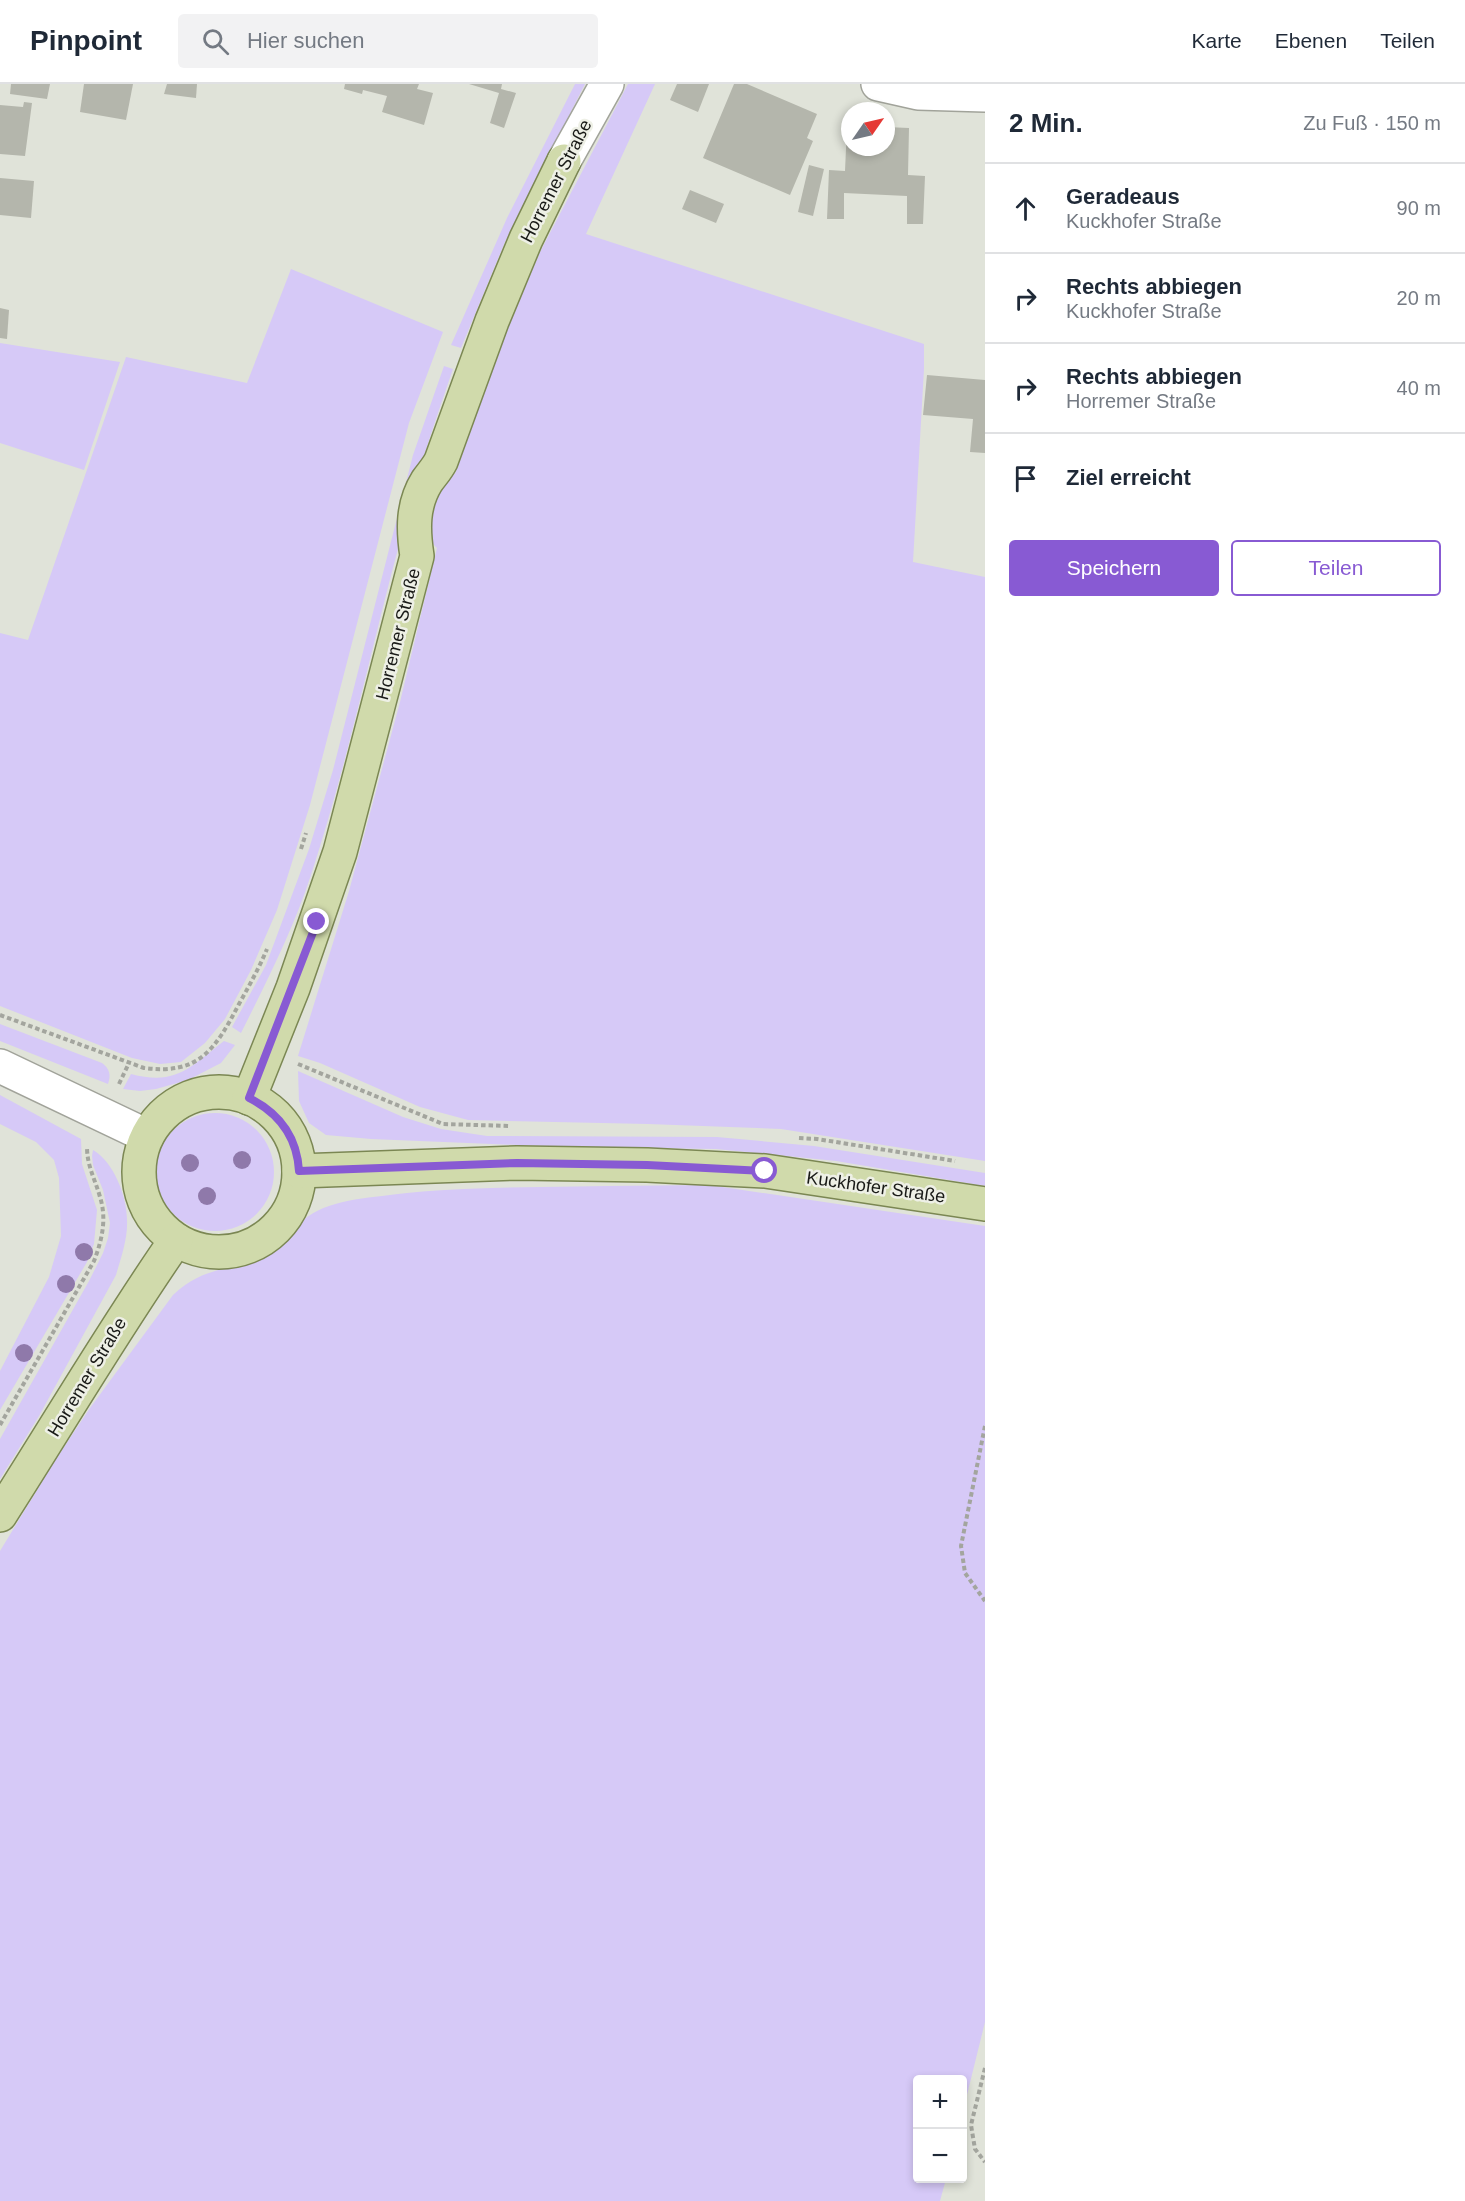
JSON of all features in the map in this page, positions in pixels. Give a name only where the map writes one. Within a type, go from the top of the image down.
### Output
[{"type":"main road","name":"Horremer Straße","points":[[249,1098],[320,913],[357,792],[417,556],[413,531],[414,517],[427,481],[441,461],[492,321],[526,239],[564,161]]},
{"type":"main road","points":[[220,1092],[249,1098],[264,1105],[286,1127],[298,1155],[298,1188],[293,1205],[285,1220],[273,1233],[242,1250],[208,1252],[191,1248],[176,1240],[154,1220],[142,1193],[139,1164],[147,1136],[165,1112],[191,1097],[220,1092]]},
{"type":"main road","name":"Kuckhofer Straße","points":[[299,1171],[517,1163],[647,1165],[753,1170],[985,1204]]},
{"type":"main road","name":"Horremer Straße","points":[[0,1515],[129,1308],[176,1240]]},
{"type":"street","name":"Horremer Straße","points":[[564,161],[607,84]]},
{"type":"street","points":[[878,84],[918,93],[985,95]]},
{"type":"street","points":[[0,1066],[147,1136]]},
{"type":"path","points":[[0,1015],[129,1063],[164,1071],[183,1068],[209,1052],[226,1029],[268,1050],[443,1124],[512,1126]]},
{"type":"path","points":[[0,1425],[94,1262],[104,1225],[103,1210],[87,1161],[87,1146],[129,1063]]},
{"type":"path","points":[[794,1138],[817,1139],[963,1163]]},
{"type":"path","points":[[985,1426],[961,1546],[965,1573],[985,1601]]},
{"type":"path","points":[[985,2068],[971,2126],[975,2149],[985,2162]]},
{"type":"shaded area","points":[[575,84],[585,84],[505,242],[461,348],[451,345],[507,218]]},
{"type":"shaded area","points":[[628,84],[655,84],[586,234],[924,344],[913,562],[985,577],[985,1161],[781,1129],[468,1120],[420,1107],[320,1063],[298,1056],[349,891],[400,702],[437,548],[423,525],[434,486],[455,474],[496,356],[540,252]]},
{"type":"shaded area","points":[[291,269],[443,332],[409,423],[310,805],[277,910],[251,970],[225,1019],[205,1043],[181,1062],[160,1064],[132,1058],[0,1006],[0,633],[28,640],[126,357],[247,383]]},
{"type":"shaded area","points":[[0,343],[120,362],[84,470],[0,443]]},
{"type":"shaded area","points":[[444,366],[453,369],[407,513],[348,748],[324,833],[296,916],[241,1033],[232,1027],[266,965],[309,849],[333,770],[413,455]]},
{"type":"shaded area","points":[[0,1024],[102,1063],[109,1072],[108,1084],[0,1041]]},
{"type":"shaded area","points":[[224,1041],[235,1045],[221,1063],[188,1080],[156,1089],[140,1091],[123,1089],[131,1074],[160,1078],[172,1076],[192,1066]]},
{"type":"shaded area","points":[[298,1071],[403,1117],[441,1129],[487,1136],[717,1137],[814,1146],[985,1173],[985,1186],[836,1161],[716,1149],[567,1147],[326,1135],[309,1123],[299,1101]]},
{"type":"shaded area","points":[[0,1095],[81,1139],[82,1164],[97,1210],[94,1244],[87,1262],[0,1410],[0,1371],[49,1277],[61,1236],[59,1178],[54,1160],[36,1142],[0,1124]]},
{"type":"shaded area","points":[[215,1113],[238,1117],[257,1130],[270,1149],[274,1172],[270,1195],[257,1214],[238,1227],[215,1231],[192,1227],[173,1214],[160,1195],[156,1172],[160,1149],[173,1130],[192,1117]]},
{"type":"shaded area","points":[[93,1150],[113,1171],[125,1201],[127,1227],[122,1255],[116,1275],[39,1416],[0,1479],[0,1439],[89,1281],[108,1238],[110,1223],[103,1190],[93,1165]]},
{"type":"shaded area","points":[[709,1185],[985,1226],[985,2022],[967,2095],[967,2075],[913,2075],[913,2183],[945,2183],[940,2201],[0,2201],[0,1551],[90,1408],[173,1295],[184,1286],[204,1275],[255,1257],[274,1245],[308,1216],[342,1202],[409,1193],[546,1187]]},
{"type":"building","points":[[11,84],[50,84],[47,99],[10,94]]},
{"type":"building","points":[[84,84],[133,84],[126,120],[80,112]]},
{"type":"building","points":[[167,84],[197,84],[196,98],[164,94]]},
{"type":"building","points":[[345,84],[419,84],[417,89],[433,93],[424,125],[382,112],[387,96],[363,90],[362,94],[344,89]]},
{"type":"building","points":[[469,84],[502,84],[501,89],[516,93],[504,128],[490,123],[499,93]]},
{"type":"building","points":[[677,84],[709,84],[698,112],[670,100]]},
{"type":"building","points":[[734,84],[747,84],[817,114],[807,138],[813,141],[790,195],[703,158]]},
{"type":"building","points":[[24,102],[32,103],[25,156],[0,154],[0,105],[23,107]]},
{"type":"building","points":[[895,127],[909,128],[908,175],[925,176],[923,224],[907,224],[907,196],[844,193],[844,219],[827,219],[829,170],[845,171],[846,156],[895,156]]},
{"type":"building","points":[[809,165],[824,169],[813,216],[798,212]]},
{"type":"building","points":[[0,178],[34,181],[31,218],[0,215]]},
{"type":"building","points":[[690,190],[724,204],[716,223],[682,209]]},
{"type":"building","points":[[0,308],[9,310],[7,339],[0,338]]},
{"type":"building","points":[[927,375],[985,380],[985,453],[970,452],[973,419],[923,415]]},
{"type":"route","points":[[317,922],[249,1098],[264,1105],[286,1127],[298,1155],[299,1171],[517,1163],[647,1165],[765,1171]]}]
